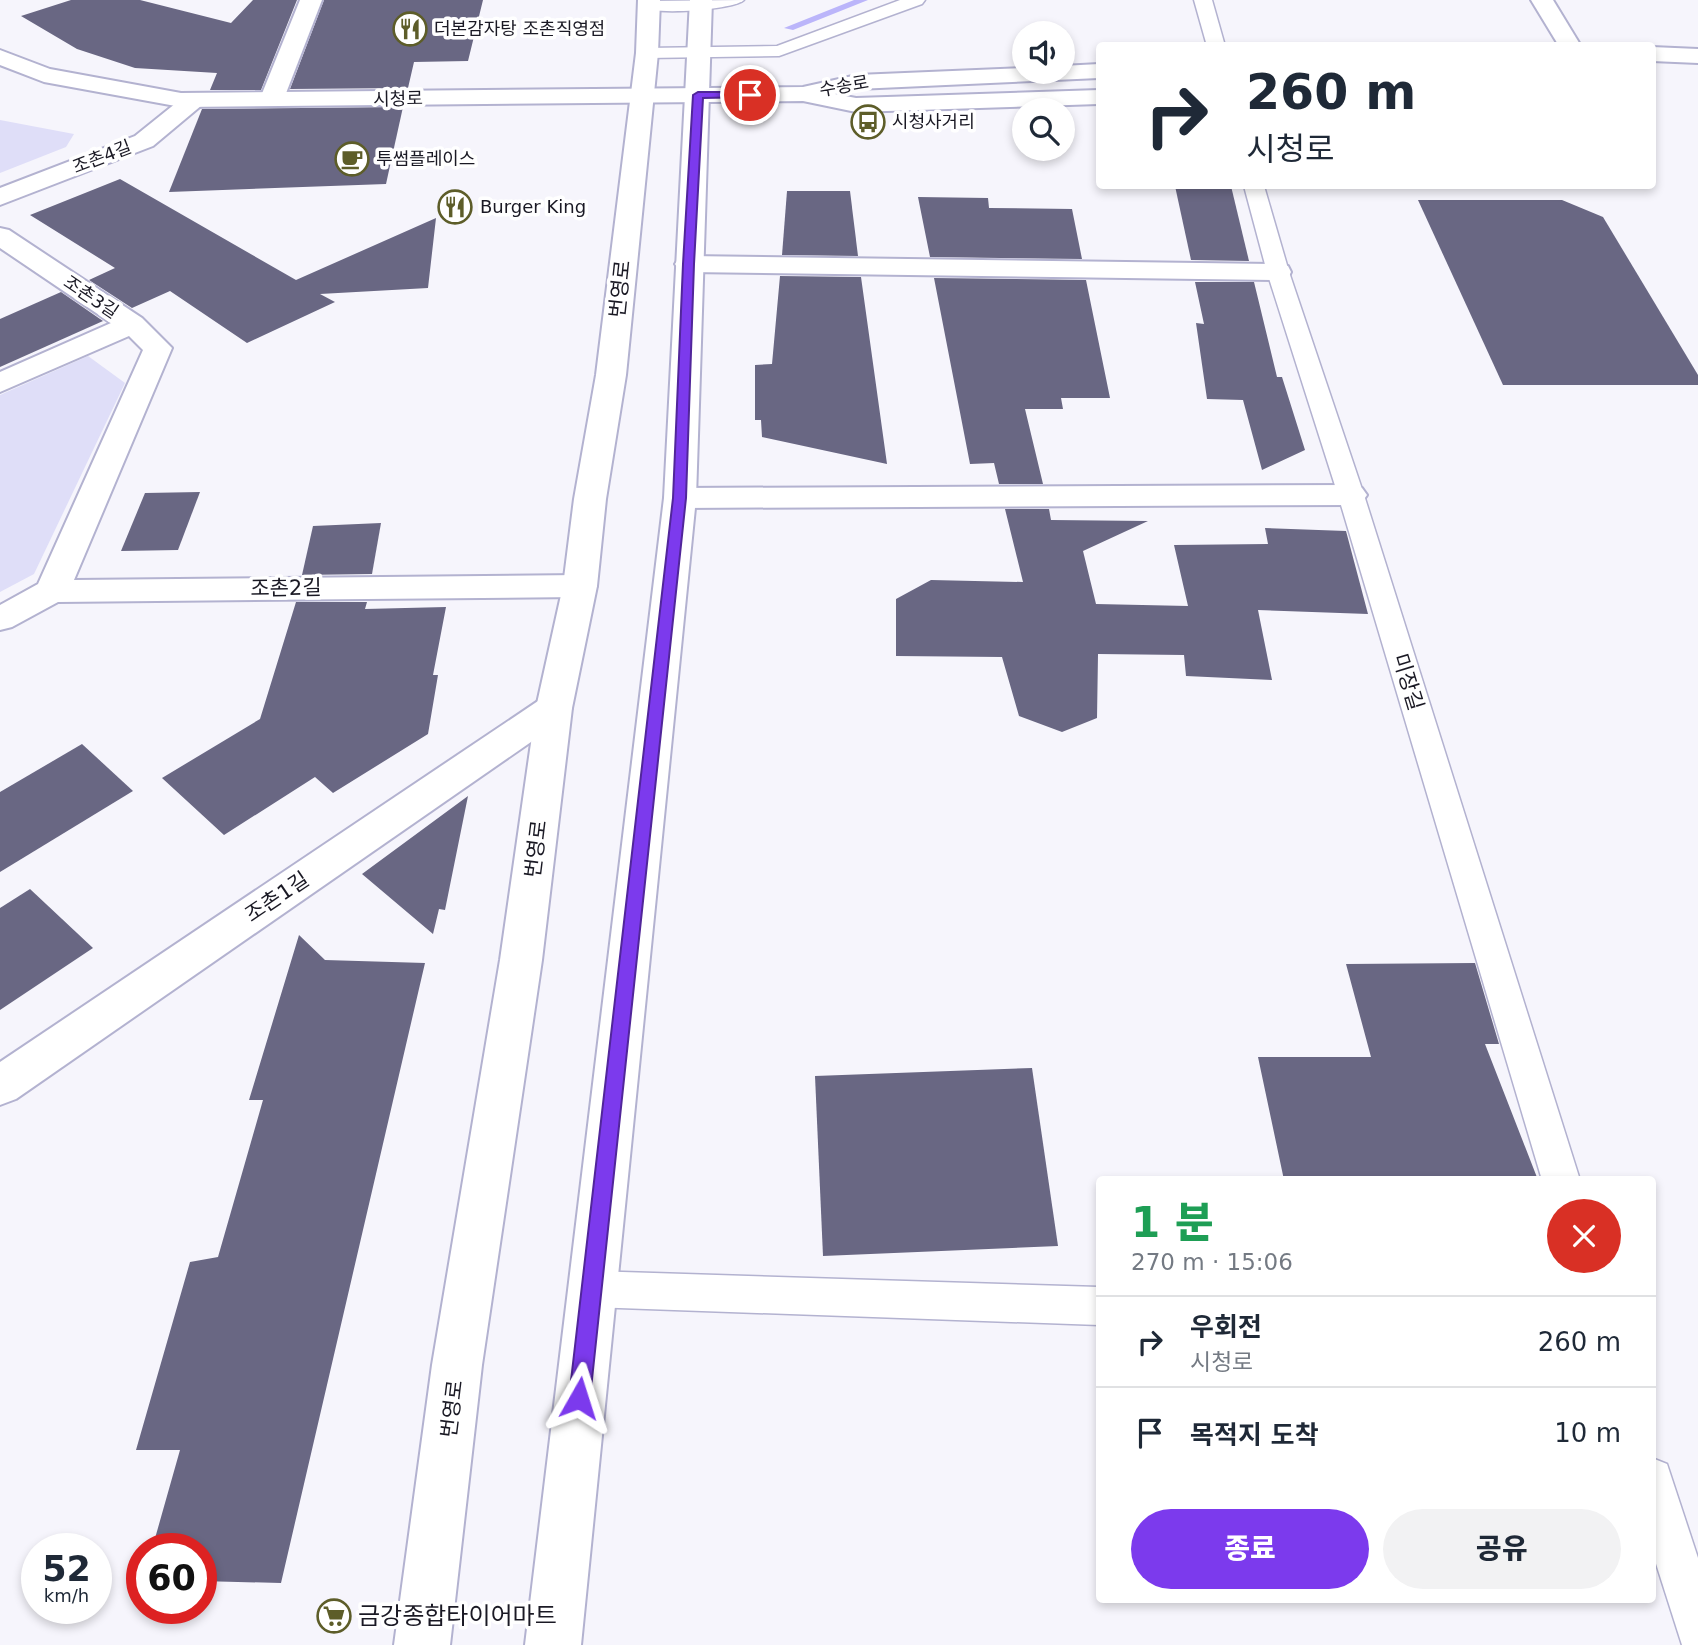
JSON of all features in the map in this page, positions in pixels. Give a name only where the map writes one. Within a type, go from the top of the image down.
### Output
[{"type":"street","points":[[271,101],[311,0]]},
{"type":"street","points":[[1542,0],[1568,42]]},
{"type":"street","points":[[553,1645],[680,498],[700,2]]},
{"type":"street","name":"번영로","points":[[422,1645],[457,1365],[521,960],[554,708],[580,586],[590,499],[611,375],[649,3]]},
{"type":"street","points":[[1656,54],[1698,56]]},
{"type":"street","name":"시청로","points":[[0,57],[44,75],[181,100],[803,94]]},
{"type":"street","name":"수송로","points":[[803,94],[857,82],[1096,71]]},
{"type":"street","name":"수송로","points":[[803,94],[856,105],[1096,97]]},
{"type":"street","name":"조촌4길","points":[[0,197],[144,141],[194,100]]},
{"type":"street","name":"조촌3길","points":[[0,236],[132,324]]},
{"type":"street","points":[[688,264],[1278,272]]},
{"type":"street","points":[[52,591],[158,348],[132,324]]},
{"type":"street","name":"조촌3길","points":[[0,383],[132,324]]},
{"type":"street","points":[[680,498],[1351,495]]},
{"type":"street","name":"조촌2길","points":[[0,619],[52,591],[580,586]]},
{"type":"street","name":"조촌1길","points":[[0,1086],[554,708]]},
{"type":"lane","points":[[649,3],[735,0]]},
{"type":"lane","points":[[646,52],[779,51],[916,0]]},
{"type":"lane","points":[[1203,0],[1215,42]]},
{"type":"lane","name":"미장길","points":[[1255,189],[1278,272],[1351,495],[1560,1176]]},
{"type":"lane","points":[[591,1289],[1096,1306]]},
{"type":"lane","points":[[1656,1492],[1698,1630]]},
{"type":"shaded area","points":[[0,120],[74,134],[66,147],[0,173]]},
{"type":"shaded area","points":[[88,356],[125,383],[34,574],[0,592],[0,395]]},
{"type":"building","points":[[71,0],[140,0],[231,23],[253,0],[297,0],[261,90],[210,90],[217,73],[135,68],[77,49],[21,16]]},
{"type":"building","points":[[324,0],[483,0],[468,61],[414,62],[408,88],[290,89]]},
{"type":"building","points":[[403,107],[386,184],[169,192],[202,109]]},
{"type":"building","points":[[120,179],[296,280],[436,218],[428,288],[320,294],[335,302],[247,343],[170,291],[132,308],[89,280],[115,268],[30,215]]},
{"type":"building","points":[[1176,189],[1232,189],[1249,261],[1191,260]]},
{"type":"building","points":[[787,191],[850,191],[858,256],[782,255]]},
{"type":"building","points":[[918,197],[988,198],[989,208],[1072,209],[1082,259],[930,257]]},
{"type":"building","points":[[1418,200],[1562,200],[1603,217],[1698,375],[1698,385],[1503,385]]},
{"type":"building","points":[[780,276],[861,277],[887,464],[762,437],[761,420],[755,420],[755,365],[772,364]]},
{"type":"building","points":[[934,278],[1086,280],[1110,398],[1061,398],[1063,409],[1025,409],[1043,484],[999,484],[994,463],[970,464]]},
{"type":"building","points":[[1195,282],[1254,282],[1277,377],[1282,377],[1305,450],[1262,470],[1243,400],[1207,399],[1196,323],[1204,324]]},
{"type":"building","points":[[61,292],[103,321],[0,367],[0,319]]},
{"type":"building","points":[[200,492],[178,550],[121,551],[145,493]]},
{"type":"building","points":[[1005,509],[1049,509],[1051,520],[1148,521],[1083,551],[1096,604],[1188,606],[1174,545],[1268,544],[1265,528],[1346,531],[1368,614],[1258,610],[1272,680],[1186,676],[1184,655],[1098,654],[1097,718],[1062,732],[1019,716],[1002,657],[896,656],[896,599],[931,580],[1023,582]]},
{"type":"building","points":[[381,523],[372,574],[302,575],[313,526]]},
{"type":"building","points":[[296,602],[367,602],[365,609],[446,607],[433,675],[438,675],[428,734],[333,793],[315,777],[224,835],[162,778],[260,719]]},
{"type":"building","points":[[82,744],[133,791],[0,872],[0,792]]},
{"type":"building","points":[[468,796],[445,910],[439,909],[433,934],[362,874]]},
{"type":"building","points":[[30,889],[93,948],[0,1010],[0,908]]},
{"type":"building","points":[[299,935],[325,960],[425,963],[281,1583],[217,1581],[217,1533],[157,1533],[180,1450],[136,1450],[190,1262],[218,1257],[263,1100],[249,1100]]},
{"type":"building","points":[[1475,963],[1499,1044],[1485,1044],[1536,1176],[1283,1176],[1258,1057],[1371,1057],[1346,964]]},
{"type":"building","points":[[1032,1068],[1058,1246],[823,1256],[815,1076]]},
{"type":"waterway","points":[[789,28],[863,0]]},
{"type":"place","name":"더본감자탕 조촌직영점","points":[[410,29]]},
{"type":"place","name":"시청사거리","points":[[868,122]]},
{"type":"place","name":"투썸플레이스","points":[[352,159]]},
{"type":"place","name":"Burger King","points":[[455,207]]},
{"type":"place","name":"금강종합타이어마트","points":[[334,1616]]},
{"type":"route","points":[[579,1398],[680,498],[688,264],[698,95],[750,95]]}]
